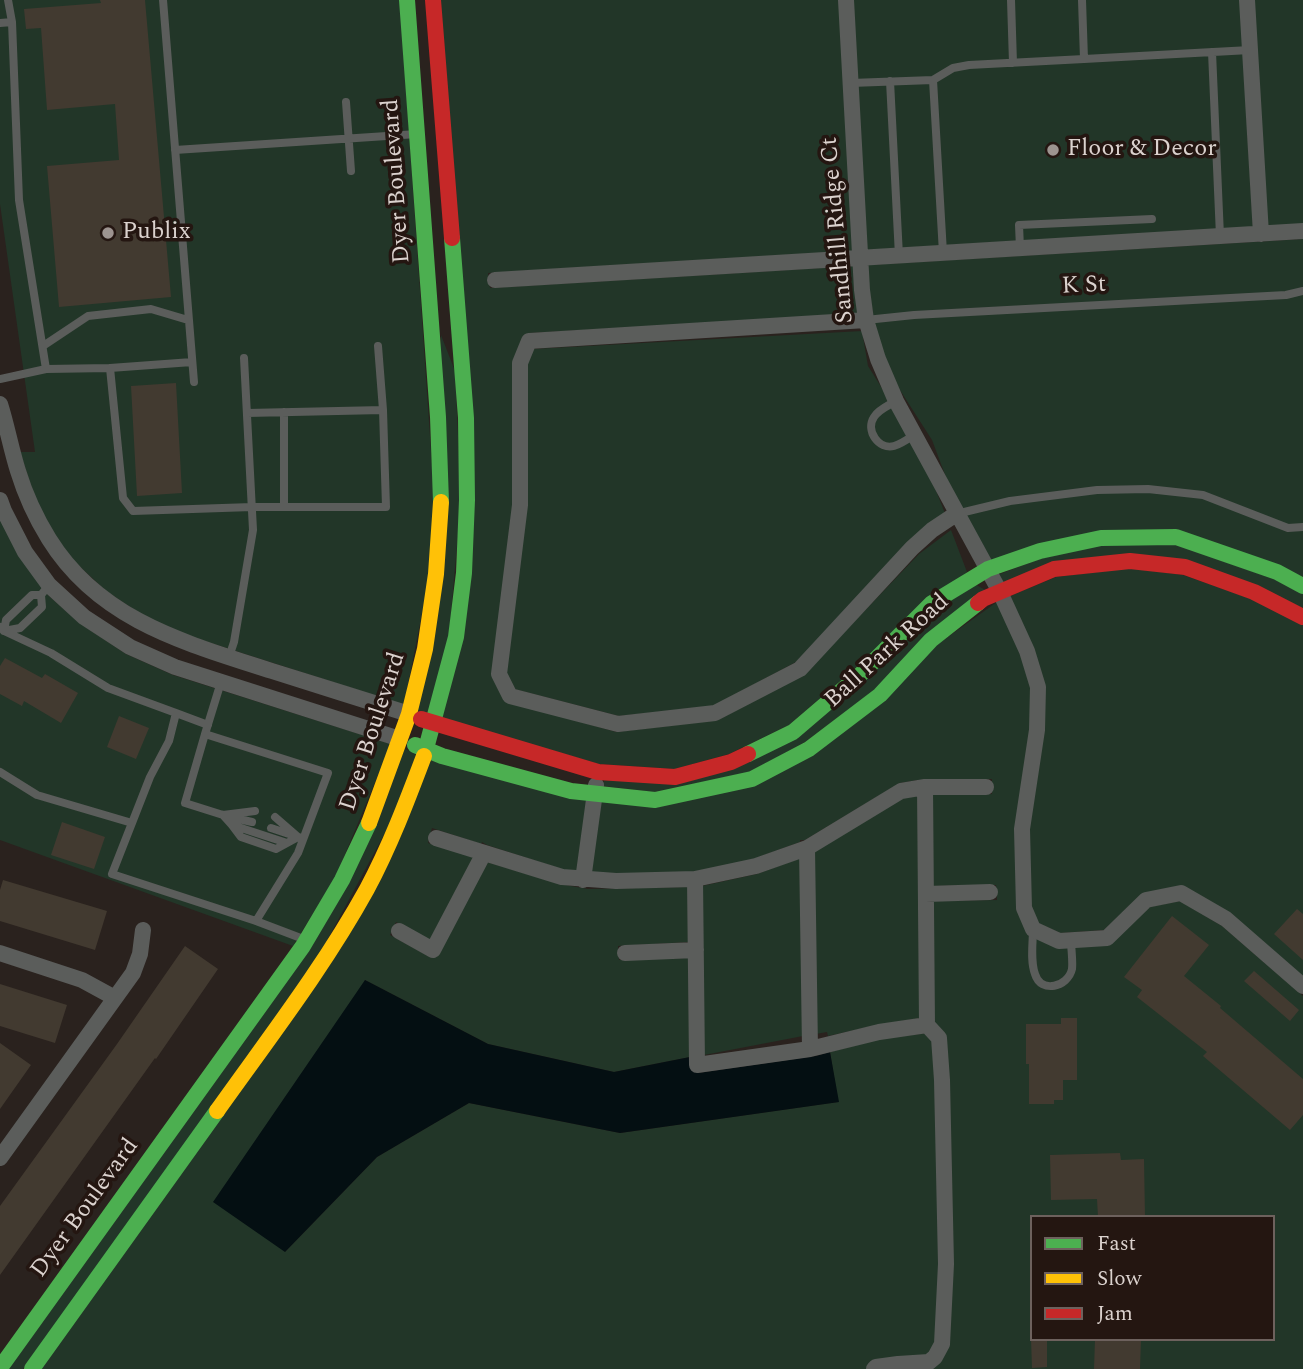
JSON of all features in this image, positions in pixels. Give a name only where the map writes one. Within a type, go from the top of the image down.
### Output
[{"type":"main road","name":"Dyer Boulevard","points":[[0,1368],[306,940],[347,869],[374,812],[409,714],[425,649],[442,509],[438,418],[407,0]]},
{"type":"main road","points":[[416,0],[423,94],[430,102],[441,106]]},
{"type":"main road","name":"Dyer Boulevard","points":[[32,1369],[322,964],[368,888],[399,821],[434,724],[456,637],[464,573],[467,500],[466,418],[433,0]]},
{"type":"main road","points":[[417,134],[435,166],[448,334],[462,369]]},
{"type":"main road","name":"Ball Park Road","points":[[409,714],[434,724],[598,772],[675,777],[731,762],[793,732],[862,673],[932,603],[988,569],[1040,551],[1101,538],[1176,537],[1277,572],[1303,586]]},
{"type":"main road","name":"Ball Park Road","points":[[400,739],[442,756],[571,791],[655,800],[752,779],[809,749],[880,695],[931,640],[983,599],[1054,569],[1130,561],[1185,567],[1254,592],[1303,617]]},
{"type":"street","name":"Sandhill Ridge Ct","points":[[846,0],[860,258],[866,320],[878,359],[896,401],[1000,592],[1027,651],[1038,687],[1037,730],[1022,829],[1024,908],[1033,929]]},
{"type":"street","points":[[1247,0],[1261,234]]},
{"type":"street","points":[[495,280],[1303,231]]},
{"type":"street","points":[[866,320],[529,341],[520,363],[520,505],[499,674],[510,696],[618,724],[715,713],[800,668],[912,548],[956,514]]},
{"type":"street","name":"Ball Park Road","points":[[0,404],[29,502],[49,539],[70,567],[102,597],[141,623],[181,642],[409,714]]},
{"type":"street","name":"Ball Park Road","points":[[0,500],[45,590],[130,648],[175,667],[400,739]]},
{"type":"street","points":[[45,590],[70,567]]},
{"type":"street","points":[[222,682],[229,657]]},
{"type":"street","points":[[583,880],[598,772]]},
{"type":"street","points":[[874,1369],[898,1364],[929,1363],[942,1344],[946,1264],[942,1080],[939,1038],[927,1025],[925,787]]},
{"type":"street","points":[[436,838],[562,877],[616,881],[695,879],[756,866],[807,848],[901,791],[925,787],[985,787]]},
{"type":"street","points":[[807,848],[810,1049]]},
{"type":"street","points":[[399,932],[433,950],[484,853]]},
{"type":"street","points":[[695,879],[697,1065],[810,1049],[879,1032],[927,1025]]},
{"type":"street","points":[[926,894],[990,892]]},
{"type":"street","points":[[1033,929],[1059,941],[1107,938],[1146,900],[1181,893],[1226,919],[1303,986]]},
{"type":"street","points":[[0,1158],[138,964],[143,930]]},
{"type":"street","points":[[625,953],[696,950]]},
{"type":"street","points":[[0,953],[82,980],[115,998]]},
{"type":"lane","points":[[8,0],[12,22],[19,200],[46,369]]},
{"type":"lane","points":[[163,0],[194,382]]},
{"type":"lane","points":[[1011,0],[1013,63]]},
{"type":"lane","points":[[1082,0],[1084,59]]},
{"type":"lane","points":[[0,23],[12,22]]},
{"type":"lane","points":[[850,83],[933,79],[953,68],[969,65],[1250,50]]},
{"type":"lane","points":[[1212,52],[1220,236]]},
{"type":"lane","points":[[933,79],[943,253]]},
{"type":"lane","points":[[890,81],[899,256]]},
{"type":"lane","points":[[346,102],[351,172]]},
{"type":"lane","points":[[175,150],[417,134]]},
{"type":"lane","points":[[1020,248],[1019,225],[1152,219]]},
{"type":"lane","name":"K St","points":[[866,320],[914,315],[1286,295],[1303,291]]},
{"type":"lane","points":[[43,346],[88,316],[151,309],[188,320]]},
{"type":"lane","points":[[110,368],[123,498],[132,511],[252,507],[386,507],[378,345]]},
{"type":"lane","points":[[229,657],[253,530],[244,358]]},
{"type":"lane","points":[[0,379],[46,369],[192,362]]},
{"type":"lane","points":[[896,401],[872,420],[871,430],[876,440],[883,446],[893,446],[914,436]]},
{"type":"lane","points":[[247,413],[383,410]]},
{"type":"lane","points":[[284,412],[284,507]]},
{"type":"lane","points":[[956,514],[1010,501],[1097,490],[1148,489],[1203,495],[1288,528],[1303,527]]},
{"type":"lane","points":[[2,629],[20,628],[42,607],[45,590]]},
{"type":"lane","points":[[2,629],[6,620],[32,595],[45,590]]},
{"type":"lane","points":[[2,629],[51,653],[108,688],[208,725]]},
{"type":"lane","points":[[222,682],[185,803],[223,815],[253,816]]},
{"type":"lane","points":[[176,713],[169,741],[150,777],[112,874],[306,940]]},
{"type":"lane","points":[[205,734],[328,773],[301,838],[298,853],[256,921]]},
{"type":"lane","points":[[0,772],[37,795],[132,823]]},
{"type":"lane","points":[[223,815],[232,825],[287,844],[301,838]]},
{"type":"lane","points":[[273,822],[301,838]]},
{"type":"lane","points":[[1033,929],[1034,972],[1038,981],[1045,985],[1056,986],[1068,977],[1072,968],[1071,940]]},
{"type":"green space","points":[[0,0],[400,0],[435,509],[430,573],[404,705],[183,634],[144,616],[106,591],[75,562],[54,535],[35,498],[20,452],[35,452],[0,204]]},
{"type":"green space","points":[[440,0],[839,0],[853,251],[488,273],[490,288],[854,266],[859,315],[529,333],[514,505],[504,700],[616,732],[718,720],[804,674],[919,554],[951,530],[967,572],[789,725],[729,754],[675,769],[599,764],[442,719],[470,574]]},
{"type":"green space","points":[[853,0],[1240,0],[1253,227],[867,250]]},
{"type":"green space","points":[[1254,0],[1303,0],[1303,224],[1267,226]]},
{"type":"green space","points":[[1303,239],[1303,577],[1175,529],[979,565],[932,440],[880,359],[868,265]]},
{"type":"green space","points":[[862,331],[868,366],[919,447],[946,516],[796,662],[714,706],[619,716],[514,689],[506,672],[527,364],[533,349]]},
{"type":"green space","points":[[441,335],[455,371],[461,500],[449,636],[429,714],[417,710],[432,651]]},
{"type":"green space","points":[[0,519],[19,556],[48,595],[81,624],[126,654],[173,675],[391,744],[336,876],[293,946],[0,840]]},
{"type":"green space","points":[[1175,544],[1274,579],[1303,594],[1303,608],[1187,560],[1001,583],[992,577],[1042,558],[1102,545]]},
{"type":"green space","points":[[1130,568],[1183,575],[1252,599],[1303,625],[1303,976],[1180,886],[1142,894],[1104,930],[1060,933],[1038,923],[1031,906],[1029,830],[1043,731],[1010,596],[1056,577]]},
{"type":"green space","points":[[975,584],[985,590],[876,689],[805,742],[750,772],[654,792],[603,786],[604,780],[733,769],[936,610]]},
{"type":"green space","points":[[997,602],[1021,654],[1031,689],[1027,932],[1107,946],[1149,907],[1180,901],[1222,926],[1303,996],[1303,1369],[40,1369],[328,968],[430,759],[587,800],[578,872],[564,870],[432,828],[428,843],[474,857],[430,940],[396,922],[390,935],[430,957],[487,862],[560,884],[588,889],[689,887],[689,942],[618,946],[619,960],[689,958],[690,1057],[614,1072],[488,1044],[365,980],[285,1252],[377,1157],[469,1103],[620,1133],[838,1102],[830,1052],[880,1039],[928,1033],[932,901],[997,900],[996,885],[932,886],[931,795],[992,794],[992,779],[918,780],[900,783],[805,840],[754,859],[695,872],[591,873],[601,802],[755,786],[935,646]]},
{"type":"green space","points":[[404,749],[417,753],[393,818],[317,959],[23,1369],[8,1369],[308,950]]},
{"type":"green space","points":[[918,796],[920,1018],[828,1036],[827,1032],[816,1034],[814,852],[903,798]]},
{"type":"green space","points":[[800,858],[803,1036],[704,1055],[702,886],[757,874]]},
{"type":"shaded area","points":[[365,980],[488,1044],[614,1072],[690,1057],[690,1065],[698,1073],[830,1052],[839,1102],[620,1133],[469,1103],[377,1157],[285,1252],[213,1202]]},
{"type":"building","points":[[100,0],[145,0],[171,297],[59,307],[47,166],[119,160],[115,104],[47,110],[41,28],[26,29],[24,9],[101,3]]},
{"type":"building","points":[[176,383],[182,493],[137,496],[131,386]]},
{"type":"building","points":[[5,658],[42,678],[45,674],[78,693],[61,723],[24,701],[22,706],[0,694],[0,666]]},
{"type":"building","points":[[119,716],[149,728],[136,759],[107,747]]},
{"type":"building","points":[[62,822],[105,837],[94,869],[51,855]]},
{"type":"building","points":[[3,880],[107,911],[95,950],[0,921],[0,890]]},
{"type":"building","points":[[1297,909],[1303,914],[1303,960],[1274,934]]},
{"type":"building","points":[[1172,916],[1209,945],[1184,976],[1303,1079],[1303,1115],[1290,1130],[1203,1056],[1207,1052],[1137,997],[1142,990],[1124,977]]},
{"type":"building","points":[[185,946],[218,969],[0,1275],[0,1206]]},
{"type":"building","points":[[1254,971],[1299,1010],[1290,1021],[1244,981]]},
{"type":"building","points":[[0,984],[67,1005],[55,1043],[0,1026]]},
{"type":"building","points":[[1061,1018],[1077,1018],[1077,1080],[1063,1080],[1063,1100],[1054,1100],[1054,1104],[1029,1104],[1026,1024],[1061,1024]]},
{"type":"building","points":[[0,1043],[31,1065],[0,1109]]},
{"type":"building","points":[[1120,1153],[1121,1160],[1144,1159],[1145,1215],[1098,1215],[1097,1199],[1051,1200],[1050,1155]]},
{"type":"building","points":[[1031,1341],[1047,1341],[1047,1367],[1032,1368]]},
{"type":"building","points":[[1095,1341],[1141,1341],[1140,1369],[1094,1369]]},
{"type":"traffic: fast","points":[[407,0],[438,417],[441,502]]},
{"type":"traffic: fast","points":[[424,756],[456,637],[464,573],[466,418],[452,238]]},
{"type":"traffic: fast","points":[[748,754],[793,732],[862,673],[932,603],[988,569],[1040,551],[1101,538],[1176,537],[1277,572],[1303,586]]},
{"type":"traffic: fast","points":[[415,745],[442,756],[571,791],[655,800],[752,779],[809,749],[880,695],[931,640],[978,603]]},
{"type":"traffic: fast","points":[[0,1368],[303,946],[342,880],[369,823]]},
{"type":"traffic: fast","points":[[32,1369],[217,1111]]},
{"type":"traffic: slow","points":[[369,823],[409,714],[425,649],[436,574],[441,502]]},
{"type":"traffic: slow","points":[[217,1111],[333,946],[367,889],[405,807],[424,756]]},
{"type":"traffic: jam","points":[[433,0],[452,238]]},
{"type":"traffic: jam","points":[[978,603],[1054,569],[1130,561],[1185,567],[1254,592],[1303,617]]},
{"type":"traffic: jam","points":[[421,719],[598,772],[675,777],[731,762],[748,754]]},
{"type":"place","name":"Floor & Decor","points":[[1053,150]]},
{"type":"place","name":"Publix","points":[[108,233]]}]
